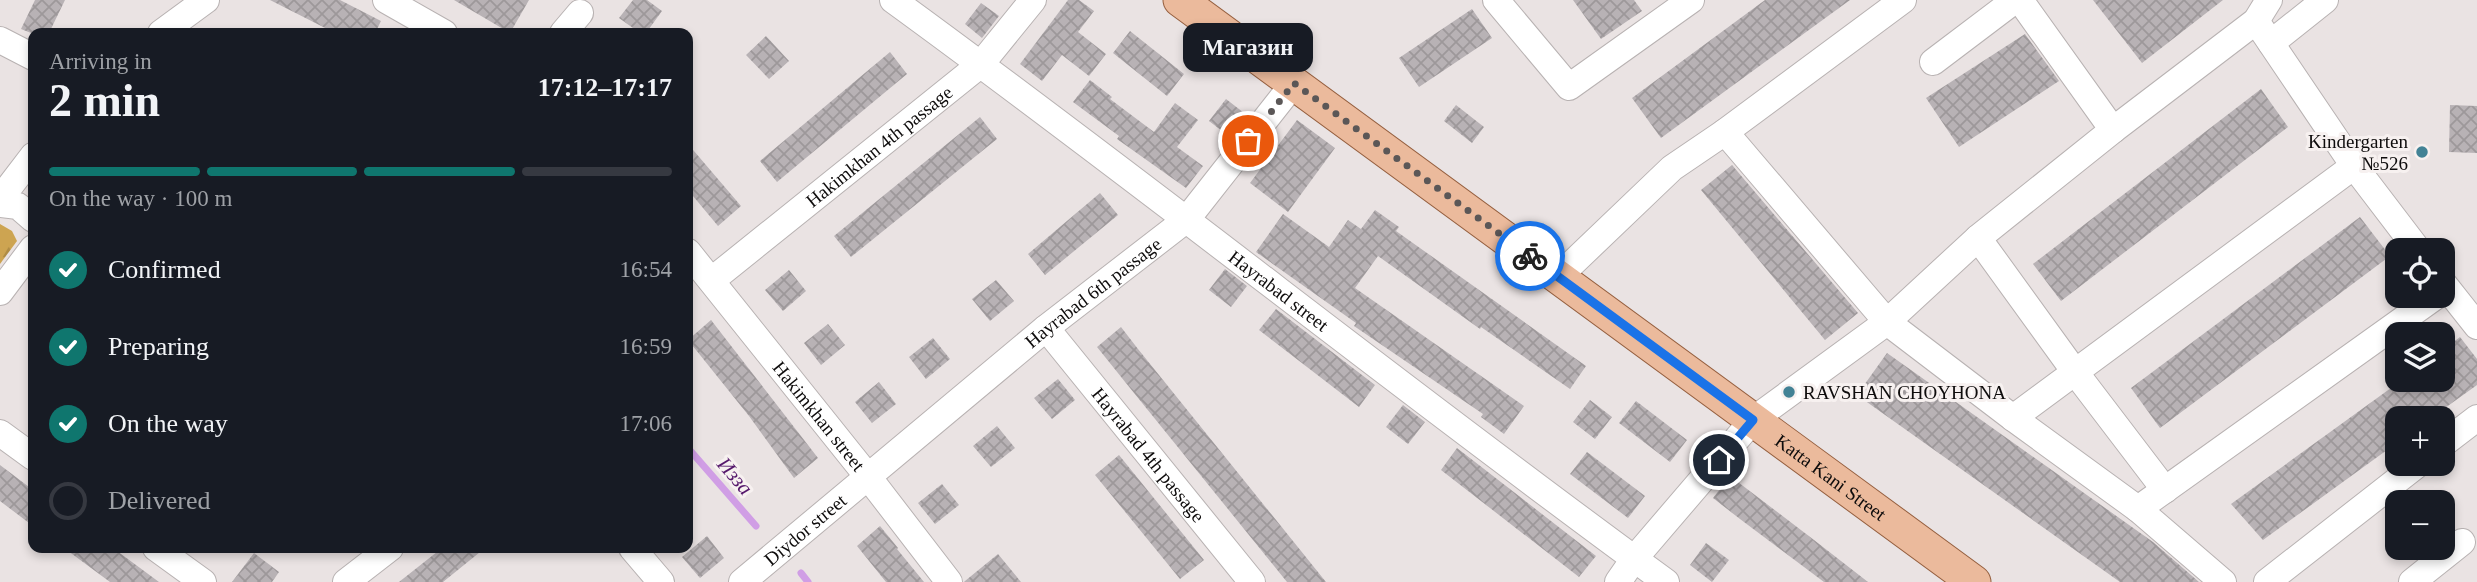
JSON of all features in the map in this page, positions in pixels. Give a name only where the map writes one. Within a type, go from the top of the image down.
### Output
[{"type":"main road","name":"Katta Kani Street","points":[[1180,0],[1974,582]]},
{"type":"street","points":[[169,28],[207,0]]},
{"type":"street","points":[[188,28],[207,0]]},
{"type":"street","points":[[386,0],[435,28]]},
{"type":"street","name":"Hayrabad street","points":[[893,0],[1188,219],[1363,356],[1666,582]]},
{"type":"street","name":"Hakimkhаn 4th passage","points":[[712,280],[981,64],[1033,0]]},
{"type":"street","points":[[1496,0],[1569,87],[1691,0]]},
{"type":"street","points":[[1558,277],[1672,168],[1903,0]]},
{"type":"street","points":[[1933,62],[2017,0],[2113,130]]},
{"type":"street","points":[[1618,582],[1634,559],[1753,420],[1887,322],[1979,238],[2113,130],[2265,21],[2325,0]]},
{"type":"street","points":[[567,28],[580,13]]},
{"type":"street","points":[[2265,21],[2354,166],[2409,238]]},
{"type":"street","points":[[0,40],[28,54]]},
{"type":"street","name":"Hayrabad 6th passage","points":[[869,478],[1046,328],[1188,219],[1294,83]]},
{"type":"street","points":[[1725,132],[1887,322],[2138,509],[2222,582]]},
{"type":"street","points":[[28,163],[0,202],[18,206],[28,215]]},
{"type":"street","points":[[2013,418],[2354,166]]},
{"type":"street","points":[[1979,238],[2075,372],[2165,490]]},
{"type":"street","points":[[0,292],[28,255]]},
{"type":"street","name":"Hakimkhаn street","points":[[693,258],[949,582]]},
{"type":"street","points":[[2455,303],[2477,326]]},
{"type":"street","points":[[2138,509],[2416,308]]},
{"type":"street","name":"Hayrabad 4th passage","points":[[1046,328],[1252,582]]},
{"type":"street","points":[[2455,435],[2477,418]]},
{"type":"street","points":[[0,433],[28,453]]},
{"type":"street","points":[[2267,582],[2403,476]]},
{"type":"street","name":"Diydor street","points":[[742,582],[869,478]]},
{"type":"street","points":[[2412,582],[2462,542]]},
{"type":"street","points":[[163,553],[203,582]]},
{"type":"street","points":[[346,582],[384,553]]},
{"type":"street","points":[[636,553],[661,582]]},
{"type":"green space","points":[[0,224],[12,231],[17,241],[0,264]]},
{"type":"building","points":[[35,0],[65,0],[51,28],[28,28],[28,32],[21,29]]},
{"type":"building","points":[[270,0],[340,0],[381,21],[378,28],[325,28]]},
{"type":"building","points":[[454,0],[529,0],[513,28],[502,28]]},
{"type":"building","points":[[633,0],[647,0],[662,11],[650,28],[633,28],[619,18]]},
{"type":"building","points":[[1068,0],[1079,0],[1094,11],[1078,32],[1106,54],[1089,76],[1062,55],[1042,81],[1020,64]]},
{"type":"building","points":[[1573,0],[1634,0],[1642,11],[1601,39]]},
{"type":"building","points":[[1765,0],[1850,0],[1661,138],[1632,98]]},
{"type":"building","points":[[2093,0],[2223,0],[2142,63]]},
{"type":"building","points":[[981,3],[999,16],[982,38],[965,24]]},
{"type":"building","points":[[1472,9],[1492,38],[1419,87],[1399,58]]},
{"type":"building","points":[[1130,31],[1184,74],[1167,96],[1113,53]]},
{"type":"building","points":[[2025,34],[2059,81],[1959,147],[1926,98]]},
{"type":"building","points":[[766,36],[789,61],[769,79],[746,55]]},
{"type":"building","points":[[890,52],[907,74],[777,182],[760,161]]},
{"type":"building","points":[[1090,80],[1112,97],[1110,99],[1154,132],[1175,103],[1198,120],[1177,147],[1203,166],[1186,188],[1117,139],[1119,136],[1073,102]]},
{"type":"building","points":[[2261,89],[2288,127],[2061,301],[2033,264]]},
{"type":"building","points":[[1226,99],[1248,116],[1231,138],[1209,121]]},
{"type":"building","points":[[1456,105],[1484,127],[1472,143],[1444,121]]},
{"type":"building","points":[[2450,105],[2477,106],[2477,153],[2449,152]]},
{"type":"building","points":[[980,117],[997,139],[851,257],[834,236]]},
{"type":"building","points":[[1297,120],[1335,148],[1288,212],[1250,183]]},
{"type":"building","points":[[693,150],[741,206],[718,226],[693,196]]},
{"type":"building","points":[[1732,165],[1858,313],[1825,340],[1701,190]]},
{"type":"building","points":[[1100,193],[1118,215],[1045,275],[1028,254]]},
{"type":"building","points":[[1375,210],[1399,227],[1396,231],[1586,366],[1570,389],[1378,256],[1355,288],[1524,406],[1504,434],[1481,417],[1483,414],[1354,326],[1356,323],[1256,252],[1283,214],[1329,247],[1348,220],[1361,229]]},
{"type":"building","points":[[2360,217],[2385,250],[2385,260],[2160,428],[2131,388]]},
{"type":"building","points":[[1225,269],[1247,286],[1231,307],[1209,290]]},
{"type":"building","points":[[789,270],[806,291],[783,311],[765,290]]},
{"type":"building","points":[[996,280],[1014,301],[990,321],[972,299]]},
{"type":"building","points":[[1276,309],[1375,385],[1359,407],[1259,330]]},
{"type":"building","points":[[711,320],[818,458],[794,478],[693,346],[693,336]]},
{"type":"building","points":[[828,324],[845,345],[821,365],[804,343]]},
{"type":"building","points":[[1121,327],[1326,582],[1287,582],[1097,347]]},
{"type":"building","points":[[2460,337],[2477,359],[2477,385],[2448,406],[2385,406],[2385,451],[2263,540],[2231,504],[2385,392],[2455,392],[2455,341]]},
{"type":"building","points":[[933,338],[950,359],[926,379],[909,357]]},
{"type":"building","points":[[1887,353],[2153,542],[2199,582],[2120,582],[1857,395]]},
{"type":"building","points":[[1058,379],[1075,400],[1052,419],[1034,398]]},
{"type":"building","points":[[879,382],[896,404],[872,423],[855,402]]},
{"type":"building","points":[[1590,400],[1612,417],[1595,439],[1573,422]]},
{"type":"building","points":[[1636,401],[1687,440],[1670,462],[1619,423]]},
{"type":"building","points":[[1403,405],[1425,422],[1408,444],[1386,427]]},
{"type":"building","points":[[997,426],[1015,448],[991,467],[973,446]]},
{"type":"building","points":[[1457,448],[1596,556],[1579,577],[1441,470]]},
{"type":"building","points":[[1587,452],[1645,496],[1628,518],[1570,474]]},
{"type":"building","points":[[1119,455],[1204,560],[1180,579],[1095,475]]},
{"type":"building","points":[[0,465],[28,486],[28,522],[0,501]]},
{"type":"building","points":[[1730,476],[1868,582],[1824,582],[1740,519],[1713,498]]},
{"type":"building","points":[[942,484],[959,505],[935,524],[918,503]]},
{"type":"building","points":[[880,526],[924,582],[886,582],[857,546]]},
{"type":"building","points":[[707,536],[724,558],[700,578],[682,557],[687,553],[693,553],[693,548]]},
{"type":"building","points":[[1706,543],[1729,560],[1712,582],[1690,565]]},
{"type":"building","points":[[71,553],[120,553],[159,582],[110,582]]},
{"type":"building","points":[[254,553],[279,572],[272,582],[232,582]]},
{"type":"building","points":[[436,553],[479,553],[443,582],[399,582]]},
{"type":"building","points":[[998,554],[1021,582],[964,582],[965,581]]},
{"type":"waterway","name":"Изза","points":[[693,454],[756,526]]},
{"type":"waterway","name":"Изза","points":[[801,573],[808,582]]},
{"type":"way so far","points":[[1248,141],[1294,83],[1530,256]]},
{"type":"place","name":"Магазин","points":[[1248,141]]},
{"type":"place","name":"Kindergarten №526","points":[[2422,152]]},
{"type":"place","name":"RAVSHAN CHOYHONA","points":[[1789,392]]},
{"type":"route","points":[[1530,256],[1753,420],[1719,460]]}]
